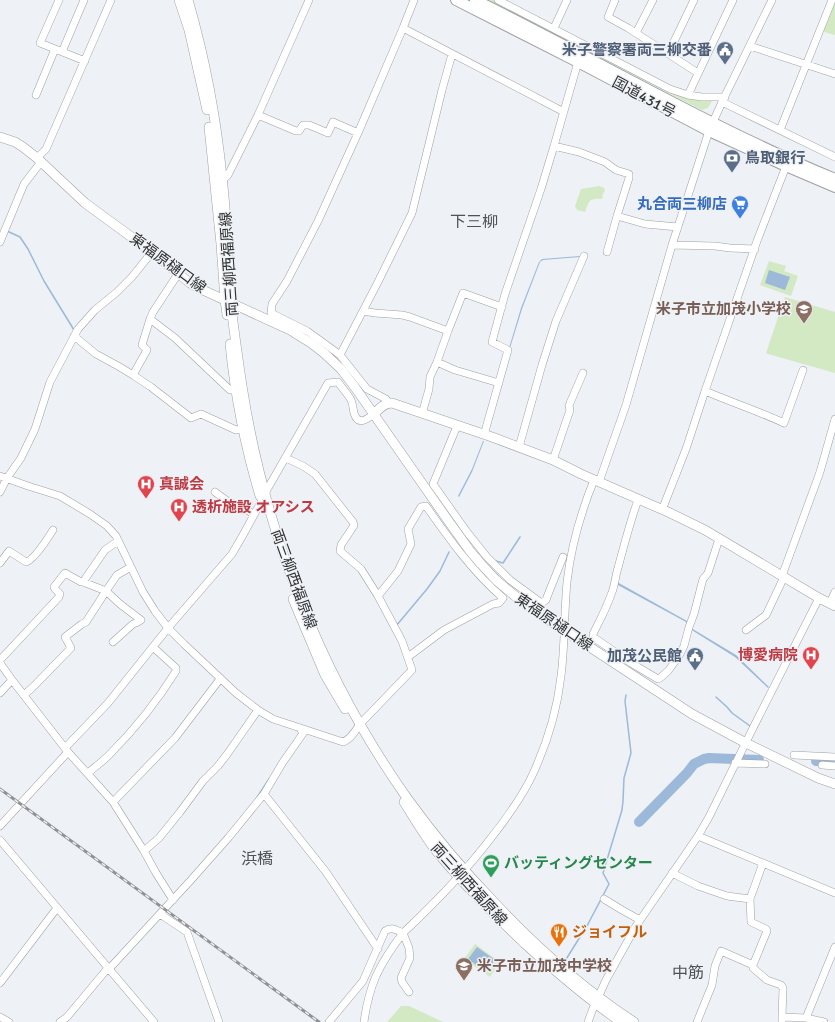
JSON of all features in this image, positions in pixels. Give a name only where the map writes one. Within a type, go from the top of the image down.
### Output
[{"type":"highway","name":"国道431号","points":[[456,0],[711,127],[835,179]]},
{"type":"highway","name":"国道431号","points":[[475,0],[786,166],[835,187]]},
{"type":"main road","name":"両三柳西福原線","points":[[179,0],[189,30],[209,120],[236,390],[252,470],[263,498]]},
{"type":"main road","name":"両三柳西福原線","points":[[188,0],[205,66],[218,146],[223,180],[228,301],[244,401],[269,530],[291,593],[325,675],[358,726],[381,769],[437,852],[462,874],[496,916],[515,934],[552,968],[597,1001],[621,1022]]},
{"type":"main road","name":"東福原樋口線","points":[[0,137],[24,147],[85,203],[152,252],[190,283],[290,330],[324,353],[341,369],[470,551],[486,570],[515,596],[692,714],[746,743],[818,778],[835,784]]},
{"type":"main road","points":[[374,414],[388,403],[392,403],[553,460],[705,530],[832,605]]},
{"type":"main road","name":"両三柳西福原線","points":[[597,1001],[634,1022]]},
{"type":"street","points":[[59,0],[40,43],[85,61]]},
{"type":"street","points":[[62,52],[84,0]]},
{"type":"street","points":[[0,242],[24,184],[46,149],[111,0]]},
{"type":"street","points":[[223,180],[228,175],[258,115],[309,0]]},
{"type":"street","points":[[388,403],[386,399],[368,389],[340,356],[307,331],[271,313],[272,304],[287,280],[318,221],[358,133],[414,0]]},
{"type":"street","points":[[498,0],[670,90],[688,95],[724,100],[835,157]]},
{"type":"street","points":[[554,28],[567,0]]},
{"type":"street","points":[[615,0],[608,17],[636,33],[698,73]]},
{"type":"street","points":[[636,33],[653,0]]},
{"type":"street","points":[[668,54],[694,0]]},
{"type":"street","points":[[688,95],[733,0]]},
{"type":"street","points":[[364,1022],[376,977],[383,963],[403,933],[462,874],[504,821],[517,803],[539,760],[556,708],[561,676],[567,582],[573,546],[585,506],[626,405],[672,245],[711,127],[772,0]]},
{"type":"street","points":[[780,130],[832,0]]},
{"type":"street","points":[[403,28],[564,112]]},
{"type":"street","points":[[750,46],[835,74]]},
{"type":"street","points":[[36,94],[55,49]]},
{"type":"street","points":[[340,356],[412,213],[452,54]]},
{"type":"street","points":[[484,435],[508,350],[492,342],[519,253],[541,189],[578,62]]},
{"type":"street","points":[[258,115],[296,131],[303,125],[309,125],[328,133],[333,122],[358,133]]},
{"type":"street","points":[[554,146],[579,152],[606,162],[616,170],[629,174],[607,252]]},
{"type":"street","points":[[662,510],[686,450],[755,249],[786,166]]},
{"type":"street","points":[[617,216],[645,224],[678,227]]},
{"type":"street","points":[[672,245],[755,249]]},
{"type":"street","points":[[0,492],[3,477],[21,458],[35,429],[50,382],[78,329],[95,310],[117,292],[132,277],[152,252]]},
{"type":"street","points":[[519,447],[556,321],[584,256]]},
{"type":"street","points":[[133,375],[147,350],[142,345],[153,312],[178,274]]},
{"type":"street","points":[[422,414],[430,389],[430,377],[463,293],[502,307]]},
{"type":"street","points":[[363,311],[402,315],[448,331]]},
{"type":"street","points":[[150,319],[175,338],[230,390],[236,390]]},
{"type":"street","points":[[74,336],[96,354],[133,375],[193,417],[201,414],[236,430],[243,429]]},
{"type":"street","points":[[437,362],[455,370],[499,384]]},
{"type":"street","points":[[705,391],[742,407],[756,410],[784,423],[803,370]]},
{"type":"street","points":[[553,460],[570,410],[570,403],[583,373]]},
{"type":"street","points":[[0,826],[108,703],[168,628],[232,554],[328,383],[338,382],[350,398],[354,413],[358,420],[365,420],[374,414]]},
{"type":"street","points":[[746,630],[766,615],[783,576],[820,472],[835,419]]},
{"type":"street","points":[[408,656],[444,630],[493,604],[499,603],[503,598],[489,586],[433,484],[457,426]]},
{"type":"street","points":[[3,477],[60,496],[107,526],[116,536],[147,598],[168,628],[236,693],[258,710],[273,719],[343,742],[347,740],[358,726],[412,670],[402,641],[378,596],[361,569],[340,551],[341,545],[354,525],[353,522],[315,474],[303,466],[286,458]]},
{"type":"street","points":[[215,492],[230,503],[242,506],[254,515]]},
{"type":"street","points":[[638,500],[617,570],[612,595],[592,634],[593,637],[602,644],[658,678],[668,671],[679,656],[685,644],[703,579],[708,573],[720,540]]},
{"type":"street","points":[[378,596],[398,571],[411,544],[408,529],[421,506],[426,506],[470,551],[486,557],[510,580],[540,602],[546,600],[563,557]]},
{"type":"street","points":[[0,563],[9,552],[26,562],[29,561],[40,549],[53,530]]},
{"type":"street","points":[[83,582],[105,550],[118,540]]},
{"type":"street","points":[[24,695],[71,648],[65,637],[86,622],[117,575],[131,567]]},
{"type":"street","points":[[113,642],[133,624],[141,620],[106,592],[81,582],[65,573],[54,587],[60,594],[59,597],[0,662],[12,680],[67,750],[113,802],[173,900]]},
{"type":"street","points":[[832,605],[835,592]]},
{"type":"street","points":[[588,1022],[606,980],[640,920],[698,836],[819,598]]},
{"type":"street","points":[[88,773],[108,756],[143,716],[176,671],[176,668],[153,647]]},
{"type":"street","points":[[636,677],[642,668]]},
{"type":"street","points":[[113,802],[175,738],[220,679]]},
{"type":"street","points":[[0,692],[12,680]]},
{"type":"street","points":[[144,851],[159,838],[203,781],[218,766],[258,710]]},
{"type":"street","points":[[60,1022],[67,1016],[108,968],[173,900],[264,794],[304,732],[301,730],[302,729]]},
{"type":"street","points":[[794,756],[835,757]]},
{"type":"street","points":[[737,760],[765,764]]},
{"type":"street","points":[[822,766],[835,766]]},
{"type":"street","points":[[264,794],[326,872],[378,949]]},
{"type":"street","points":[[698,836],[835,893]]},
{"type":"street","points":[[0,840],[154,1022]]},
{"type":"street","points":[[753,965],[767,931],[766,929],[751,922],[750,899],[763,863]]},
{"type":"street","points":[[672,873],[698,886],[727,896],[750,899]]},
{"type":"street","points":[[604,899],[640,920]]},
{"type":"street","points":[[0,983],[57,908]]},
{"type":"street","points":[[160,914],[187,932],[219,1022]]},
{"type":"street","points":[[329,1022],[363,981],[385,931],[388,928],[393,928],[403,933],[409,948],[410,958],[401,978],[408,992]]},
{"type":"street","points":[[806,1018],[835,948]]},
{"type":"street","points":[[697,1022],[712,985],[715,966],[721,951],[753,965],[753,968],[767,980],[781,985],[783,988],[782,1019],[806,1018],[824,1022]]},
{"type":"street","points":[[0,1017],[9,1022]]},
{"type":"green space","points":[[488,0],[493,0],[526,16],[575,43],[576,45]]},
{"type":"green space","points":[[835,0],[835,35],[824,32],[823,29]]},
{"type":"green space","points":[[577,43],[702,100],[712,101],[708,108],[702,110],[579,47]]},
{"type":"green space","points":[[599,186],[605,190],[602,199],[594,199],[590,201],[585,212],[577,210],[575,206],[581,189]]},
{"type":"green space","points":[[769,261],[786,266],[784,271],[798,276],[791,296],[760,285]]},
{"type":"green space","points":[[785,297],[835,312],[835,373],[766,353]]},
{"type":"green space","points":[[475,944],[500,962],[490,977],[464,959]]},
{"type":"green space","points":[[401,1006],[409,1006],[443,1022],[387,1022]]},
{"type":"water","points":[[580,256],[543,260],[540,262],[509,348],[521,308],[539,262],[542,259]]},
{"type":"water","points":[[769,270],[790,277],[785,290],[765,283]]},
{"type":"water","points":[[483,441],[472,472],[459,497],[458,496],[472,469]]},
{"type":"water","points":[[617,582],[687,621],[688,623],[687,624],[686,622],[616,584]]},
{"type":"water","points":[[691,628],[736,655],[769,687],[768,688],[735,657],[690,629]]},
{"type":"water","points":[[477,947],[495,960],[486,972],[468,959]]},
{"type":"waterway","points":[[7,231],[20,237],[28,249],[44,281],[74,330]]},
{"type":"waterway","points":[[496,561],[503,563],[520,537]]},
{"type":"waterway","points":[[396,626],[440,571],[449,552]]},
{"type":"waterway","points":[[565,961],[588,924],[609,884],[603,873],[622,810],[624,778],[631,753],[625,701],[626,695]]},
{"type":"waterway","points":[[716,697],[732,713],[750,726]]},
{"type":"waterway","points":[[639,822],[694,764],[709,758],[759,760]]},
{"type":"waterway","points":[[816,761],[835,762]]},
{"type":"waterway","points":[[256,799],[269,779]]},
{"type":"railway","points":[[0,789],[319,1022]]},
{"type":"place","name":"米子警察署両三柳交番","points":[[725,65]]},
{"type":"place","name":"鳥取銀行","points":[[732,173]]},
{"type":"place","name":"丸合両三柳店","points":[[740,219]]},
{"type":"place","name":"米子市立加茂小学校","points":[[804,324]]},
{"type":"place","name":"真誠会","points":[[146,499]]},
{"type":"place","name":"透析施設 オアシス","points":[[179,522]]},
{"type":"place","name":"博愛病院","points":[[811,670]]},
{"type":"place","name":"加茂公民館","points":[[695,671]]},
{"type":"place","name":"バッティングセンター","points":[[491,878]]},
{"type":"place","name":"ジョイフル","points":[[559,947]]},
{"type":"place","name":"米子市立加茂中学校","points":[[464,981]]},
{"type":"district","name":"下三柳","points":[[474,222]]},
{"type":"district","name":"浜橋","points":[[257,859]]},
{"type":"district","name":"中筋","points":[[688,973]]}]
